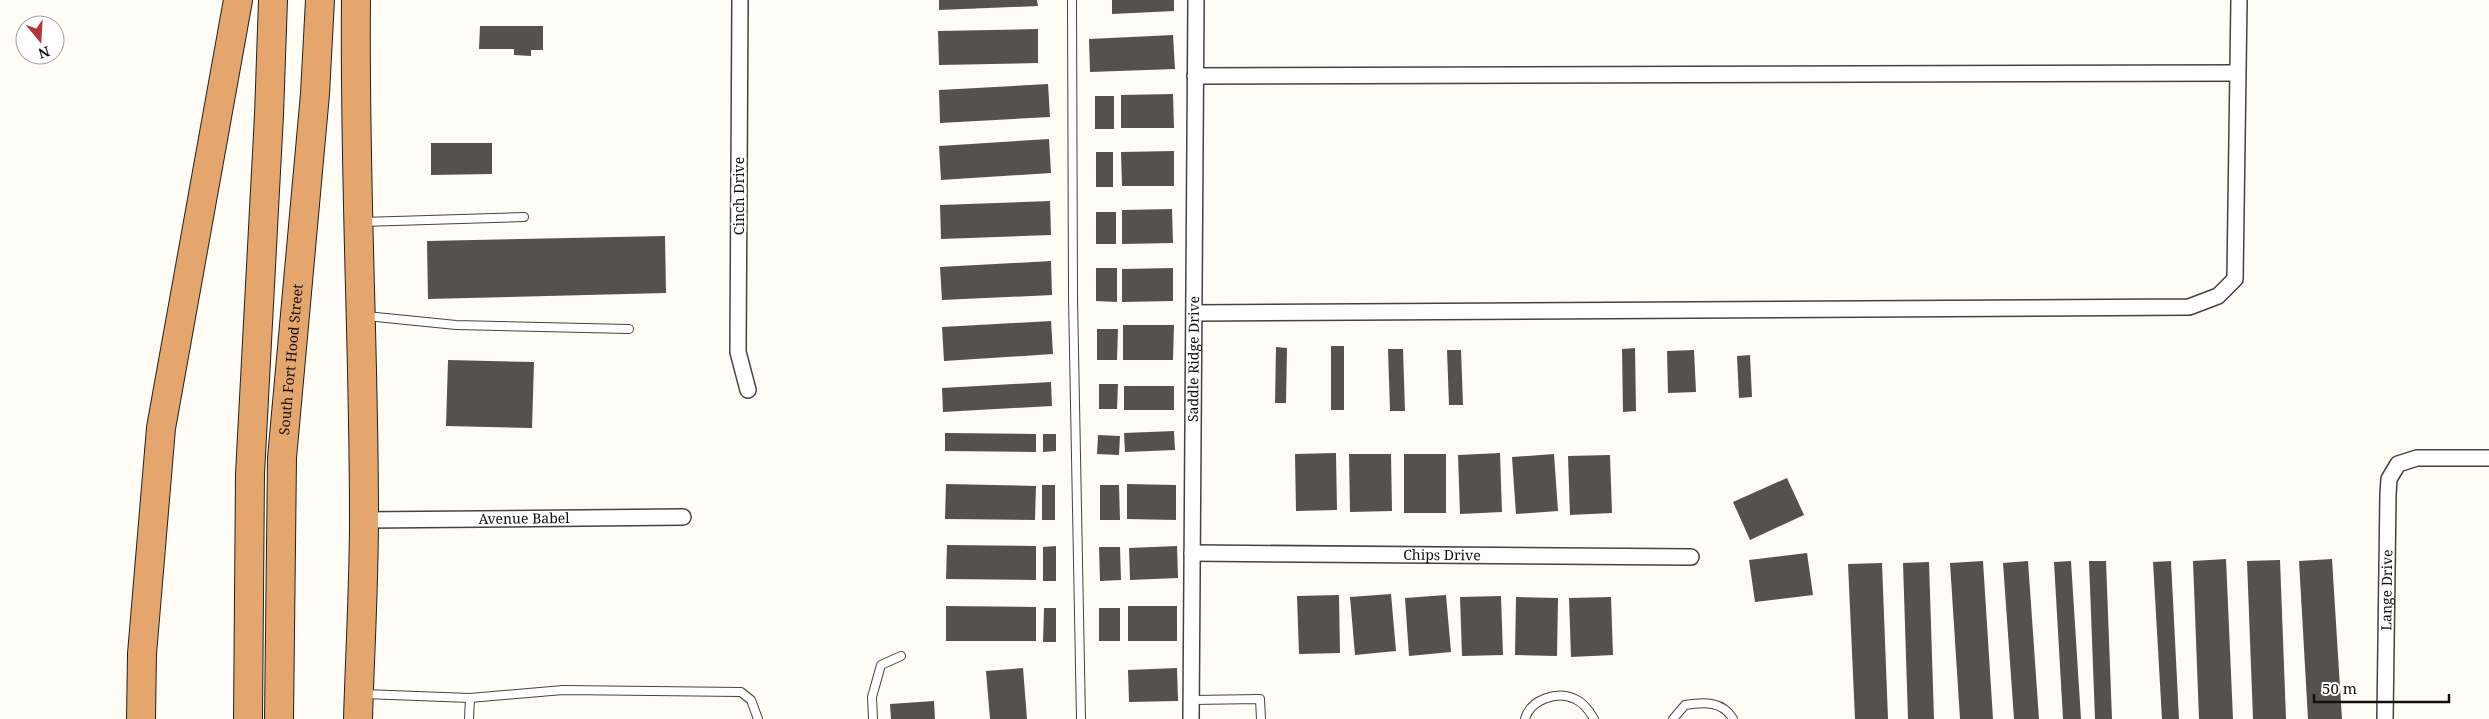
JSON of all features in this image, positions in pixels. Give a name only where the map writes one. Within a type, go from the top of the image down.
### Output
[{"type":"highway","points":[[141,719],[142,654],[161,428],[238,0]]},
{"type":"highway","points":[[248,719],[250,474],[269,115],[272,0]]},
{"type":"highway","name":"South Fort Hood Street","points":[[279,719],[282,458],[315,94],[320,0]]},
{"type":"highway","points":[[356,0],[357,222],[361,315],[364,520],[359,706]]},
{"type":"street","name":"Cinch Drive","points":[[740,0],[738,352],[748,390]]},
{"type":"street","name":"Saddle Ridge Drive","points":[[1191,719],[1196,0]]},
{"type":"street","points":[[1194,313],[2189,307],[2218,296],[2235,279],[2239,0]]},
{"type":"street","points":[[1195,76],[2237,73]]},
{"type":"street","name":"Lange Drive","points":[[2385,719],[2388,494],[2390,479],[2398,464],[2416,458],[2489,458]]},
{"type":"street","name":"Avenue Babel","points":[[364,520],[683,517]]},
{"type":"street","name":"Chips Drive","points":[[1192,553],[1691,557]]},
{"type":"lane","points":[[1072,0],[1073,298],[1080,719]]},
{"type":"lane","points":[[357,222],[524,217]]},
{"type":"lane","points":[[361,315],[456,325],[629,329]]},
{"type":"lane","points":[[873,719],[872,697],[881,665],[901,656]]},
{"type":"lane","points":[[359,706],[564,690],[741,692],[751,700],[758,719]]},
{"type":"lane","points":[[1525,719],[1527,710],[1541,699],[1557,696],[1574,698],[1588,708],[1594,719]]},
{"type":"lane","points":[[469,719],[470,698]]},
{"type":"lane","points":[[1192,700],[1260,699],[1261,719]]},
{"type":"lane","points":[[1673,719],[1685,705],[1705,703],[1721,706],[1733,719]]},
{"type":"building","points":[[939,0],[1037,0],[1038,6],[939,10]]},
{"type":"building","points":[[1112,0],[1174,0],[1174,11],[1112,14]]},
{"type":"building","points":[[480,26],[543,26],[543,50],[531,50],[531,56],[514,55],[514,49],[479,49]]},
{"type":"building","points":[[1038,29],[1038,63],[939,65],[938,31]]},
{"type":"building","points":[[1173,35],[1175,69],[1090,72],[1089,39]]},
{"type":"building","points":[[1048,84],[1050,117],[940,123],[939,90]]},
{"type":"building","points":[[1173,94],[1174,128],[1121,128],[1121,95]]},
{"type":"building","points":[[1095,96],[1114,96],[1114,129],[1095,129]]},
{"type":"building","points":[[1049,139],[1051,173],[941,180],[939,146]]},
{"type":"building","points":[[431,143],[492,143],[492,174],[431,175]]},
{"type":"building","points":[[1174,151],[1174,186],[1122,186],[1121,152]]},
{"type":"building","points":[[1096,152],[1113,152],[1113,187],[1096,187]]},
{"type":"building","points":[[1050,201],[1051,235],[941,239],[940,205]]},
{"type":"building","points":[[1172,209],[1173,243],[1122,244],[1122,210]]},
{"type":"building","points":[[1096,212],[1116,212],[1116,244],[1096,244]]},
{"type":"building","points":[[665,236],[666,293],[428,299],[427,241]]},
{"type":"building","points":[[1051,261],[1052,295],[942,300],[940,267]]},
{"type":"building","points":[[1096,268],[1117,268],[1117,302],[1096,301]]},
{"type":"building","points":[[1173,268],[1173,301],[1122,302],[1122,269]]},
{"type":"building","points":[[1051,321],[1053,354],[944,361],[942,327]]},
{"type":"building","points":[[1123,325],[1174,325],[1173,360],[1123,360]]},
{"type":"building","points":[[1097,329],[1118,329],[1117,360],[1097,360]]},
{"type":"building","points":[[1331,346],[1344,346],[1344,410],[1331,410]]},
{"type":"building","points":[[1276,347],[1287,348],[1286,403],[1275,403]]},
{"type":"building","points":[[1635,348],[1636,411],[1623,412],[1622,349]]},
{"type":"building","points":[[1388,349],[1403,349],[1405,411],[1390,411]]},
{"type":"building","points":[[1447,350],[1461,350],[1463,405],[1449,405]]},
{"type":"building","points":[[1694,350],[1696,392],[1668,393],[1667,351]]},
{"type":"building","points":[[1750,355],[1752,397],[1739,398],[1737,356]]},
{"type":"building","points":[[448,360],[534,362],[532,428],[446,426]]},
{"type":"building","points":[[1051,382],[1052,406],[943,412],[942,388]]},
{"type":"building","points":[[1099,384],[1118,384],[1117,409],[1099,409]]},
{"type":"building","points":[[1124,386],[1174,386],[1174,410],[1124,410]]},
{"type":"building","points":[[1174,431],[1175,450],[1125,452],[1124,433]]},
{"type":"building","points":[[945,433],[1036,434],[1036,452],[945,451]]},
{"type":"building","points":[[1043,434],[1056,434],[1056,451],[1043,452]]},
{"type":"building","points":[[1098,435],[1120,436],[1119,455],[1097,454]]},
{"type":"building","points":[[1336,453],[1337,510],[1296,511],[1295,454]]},
{"type":"building","points":[[1500,453],[1502,512],[1460,514],[1458,455]]},
{"type":"building","points":[[1349,454],[1391,454],[1392,511],[1350,512]]},
{"type":"building","points":[[1404,454],[1446,454],[1446,513],[1404,513]]},
{"type":"building","points":[[1554,454],[1558,511],[1516,514],[1512,457]]},
{"type":"building","points":[[1610,455],[1612,513],[1570,515],[1568,456]]},
{"type":"building","points":[[1787,478],[1804,515],[1750,540],[1733,502]]},
{"type":"building","points":[[946,484],[1036,486],[1035,520],[945,519]]},
{"type":"building","points":[[1127,484],[1176,485],[1176,520],[1127,519]]},
{"type":"building","points":[[1042,485],[1055,485],[1055,520],[1042,520]]},
{"type":"building","points":[[1100,485],[1119,485],[1120,520],[1100,520]]},
{"type":"building","points":[[947,545],[1036,546],[1036,580],[946,579]]},
{"type":"building","points":[[1056,546],[1056,581],[1043,581],[1043,547]]},
{"type":"building","points":[[1177,546],[1178,578],[1130,580],[1129,548]]},
{"type":"building","points":[[1099,547],[1120,547],[1121,580],[1100,581]]},
{"type":"building","points":[[1807,553],[1813,595],[1755,602],[1749,560]]},
{"type":"building","points":[[2226,559],[2233,719],[2199,719],[2193,561]]},
{"type":"building","points":[[2332,559],[2342,719],[2308,719],[2299,561]]},
{"type":"building","points":[[2280,560],[2286,719],[2253,719],[2247,561]]},
{"type":"building","points":[[1983,561],[1993,719],[1960,719],[1950,563]]},
{"type":"building","points":[[2028,561],[2039,719],[2014,719],[2003,563]]},
{"type":"building","points":[[2071,561],[2081,719],[2063,719],[2054,562]]},
{"type":"building","points":[[2089,561],[2106,561],[2112,719],[2095,719]]},
{"type":"building","points":[[2171,561],[2179,719],[2162,719],[2153,562]]},
{"type":"building","points":[[1929,562],[1934,719],[1908,719],[1903,563]]},
{"type":"building","points":[[1882,563],[1888,719],[1855,719],[1848,564]]},
{"type":"building","points":[[1391,594],[1396,651],[1355,655],[1350,597]]},
{"type":"building","points":[[1339,595],[1340,653],[1299,654],[1297,596]]},
{"type":"building","points":[[1446,595],[1451,652],[1409,656],[1405,598]]},
{"type":"building","points":[[1501,596],[1503,655],[1462,656],[1460,597]]},
{"type":"building","points":[[1516,597],[1558,598],[1557,656],[1515,655]]},
{"type":"building","points":[[1611,597],[1613,655],[1571,657],[1569,598]]},
{"type":"building","points":[[946,606],[1036,607],[1036,641],[946,641]]},
{"type":"building","points":[[1128,606],[1177,606],[1177,641],[1128,641]]},
{"type":"building","points":[[1044,608],[1056,608],[1056,642],[1043,642]]},
{"type":"building","points":[[1099,608],[1120,608],[1120,641],[1099,641]]},
{"type":"building","points":[[1023,668],[1027,719],[990,719],[986,671]]},
{"type":"building","points":[[1177,668],[1178,701],[1129,702],[1128,670]]},
{"type":"building","points":[[934,701],[935,719],[891,719],[890,704]]}]
